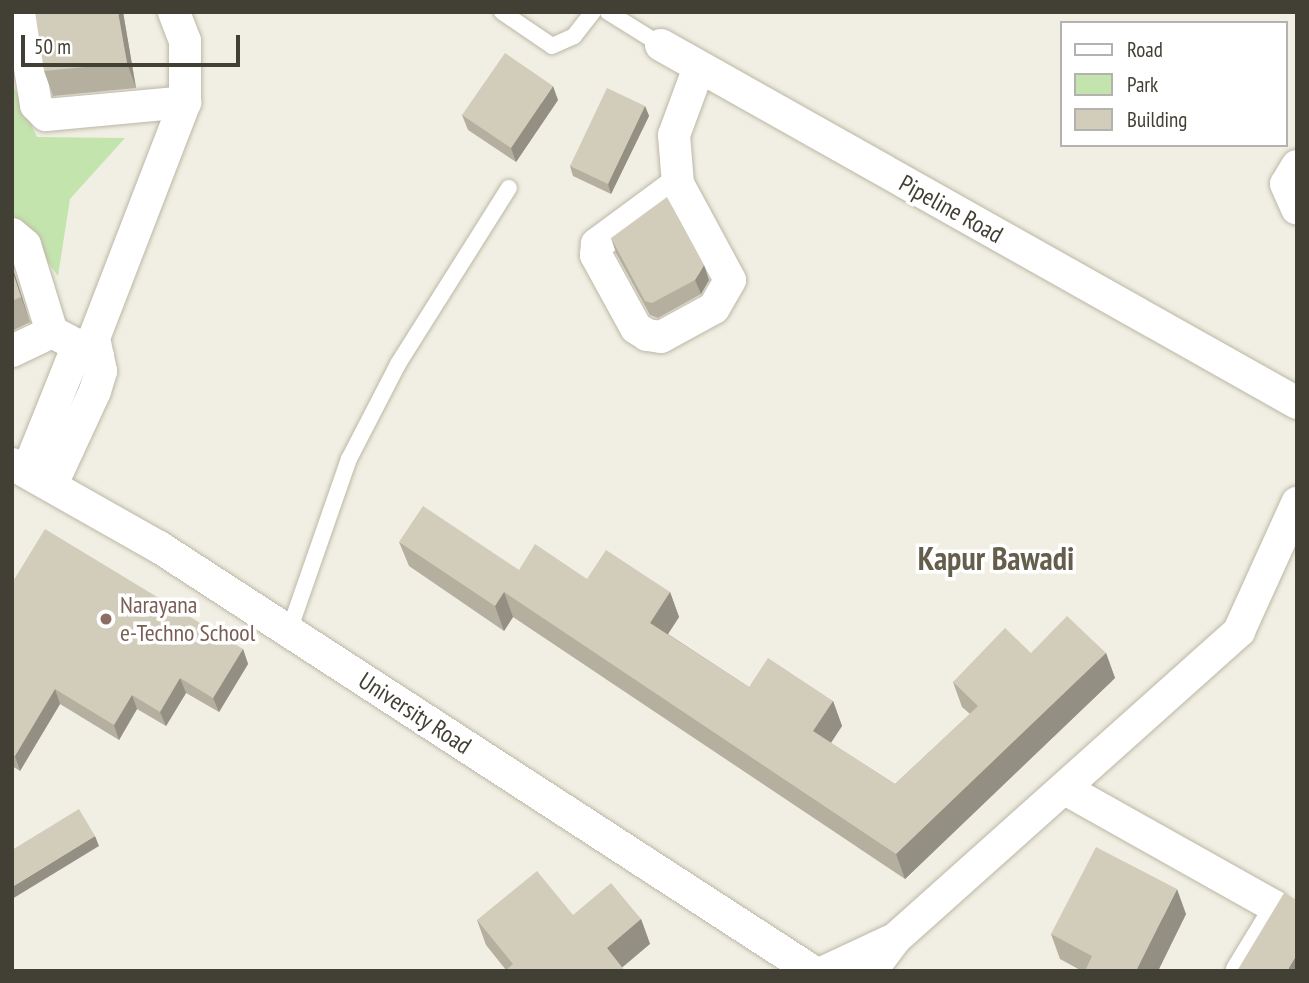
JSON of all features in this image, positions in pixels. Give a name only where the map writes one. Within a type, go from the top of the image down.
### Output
[{"type":"street","points":[[31,472],[95,391],[92,347],[185,102],[185,41],[174,12]]},
{"type":"street","points":[[12,15],[23,24],[36,105],[46,115],[185,102]]},
{"type":"street","name":"Pipeline Road","points":[[662,45],[1297,402]]},
{"type":"street","points":[[678,184],[597,244],[596,255],[636,328],[647,335],[661,337],[714,308],[730,280],[678,184],[674,135],[698,67]]},
{"type":"street","points":[[1297,166],[1286,184],[1297,209]]},
{"type":"street","points":[[12,234],[24,245],[52,332]]},
{"type":"street","points":[[12,351],[52,332],[92,347]]},
{"type":"street","name":"University Road","points":[[31,472],[289,631],[812,971]]},
{"type":"street","points":[[871,971],[895,939],[1067,790],[1239,631],[1297,503]]},
{"type":"street","points":[[1067,790],[1274,906],[1276,915],[1242,971]]},
{"type":"street","points":[[825,971],[895,939]]},
{"type":"lane","points":[[502,12],[552,46],[574,36],[593,12]]},
{"type":"lane","name":"Pipeline Road","points":[[608,12],[662,45]]},
{"type":"lane","points":[[289,631],[349,459],[398,364],[509,188]]},
{"type":"green space","points":[[12,83],[37,137],[125,138],[70,199],[58,276],[12,213]]},
{"type":"building","points":[[35,12],[118,12],[127,63],[44,71]]},
{"type":"building","points":[[505,53],[553,86],[511,148],[462,115]]},
{"type":"building","points":[[607,88],[645,106],[608,184],[570,166]]},
{"type":"building","points":[[667,197],[704,265],[695,280],[652,303],[645,301],[611,238]]},
{"type":"building","points":[[12,270],[21,297],[12,301]]},
{"type":"building","points":[[423,506],[519,570],[535,544],[587,579],[606,550],[670,592],[650,623],[749,687],[768,658],[833,701],[813,731],[895,784],[978,706],[953,682],[1005,628],[1031,653],[1067,616],[1106,653],[896,854],[504,592],[495,606],[399,542]]},
{"type":"building","points":[[45,529],[243,649],[213,698],[180,678],[160,712],[132,695],[114,725],[55,689],[15,756],[12,754],[12,583]]},
{"type":"building","points":[[79,809],[95,836],[12,887],[12,850]]},
{"type":"building","points":[[1096,847],[1177,889],[1136,971],[1085,971],[1092,956],[1051,934]]},
{"type":"building","points":[[537,871],[573,915],[611,883],[641,919],[607,948],[625,971],[505,971],[513,964],[477,920]]},
{"type":"building","points":[[1284,893],[1297,900],[1297,954],[1287,971],[1237,971]]},
{"type":"place","name":"Narayana e-Techno School","points":[[106,619]]},
{"type":"district","name":"Kapur Bawadi","points":[[996,558]]}]
